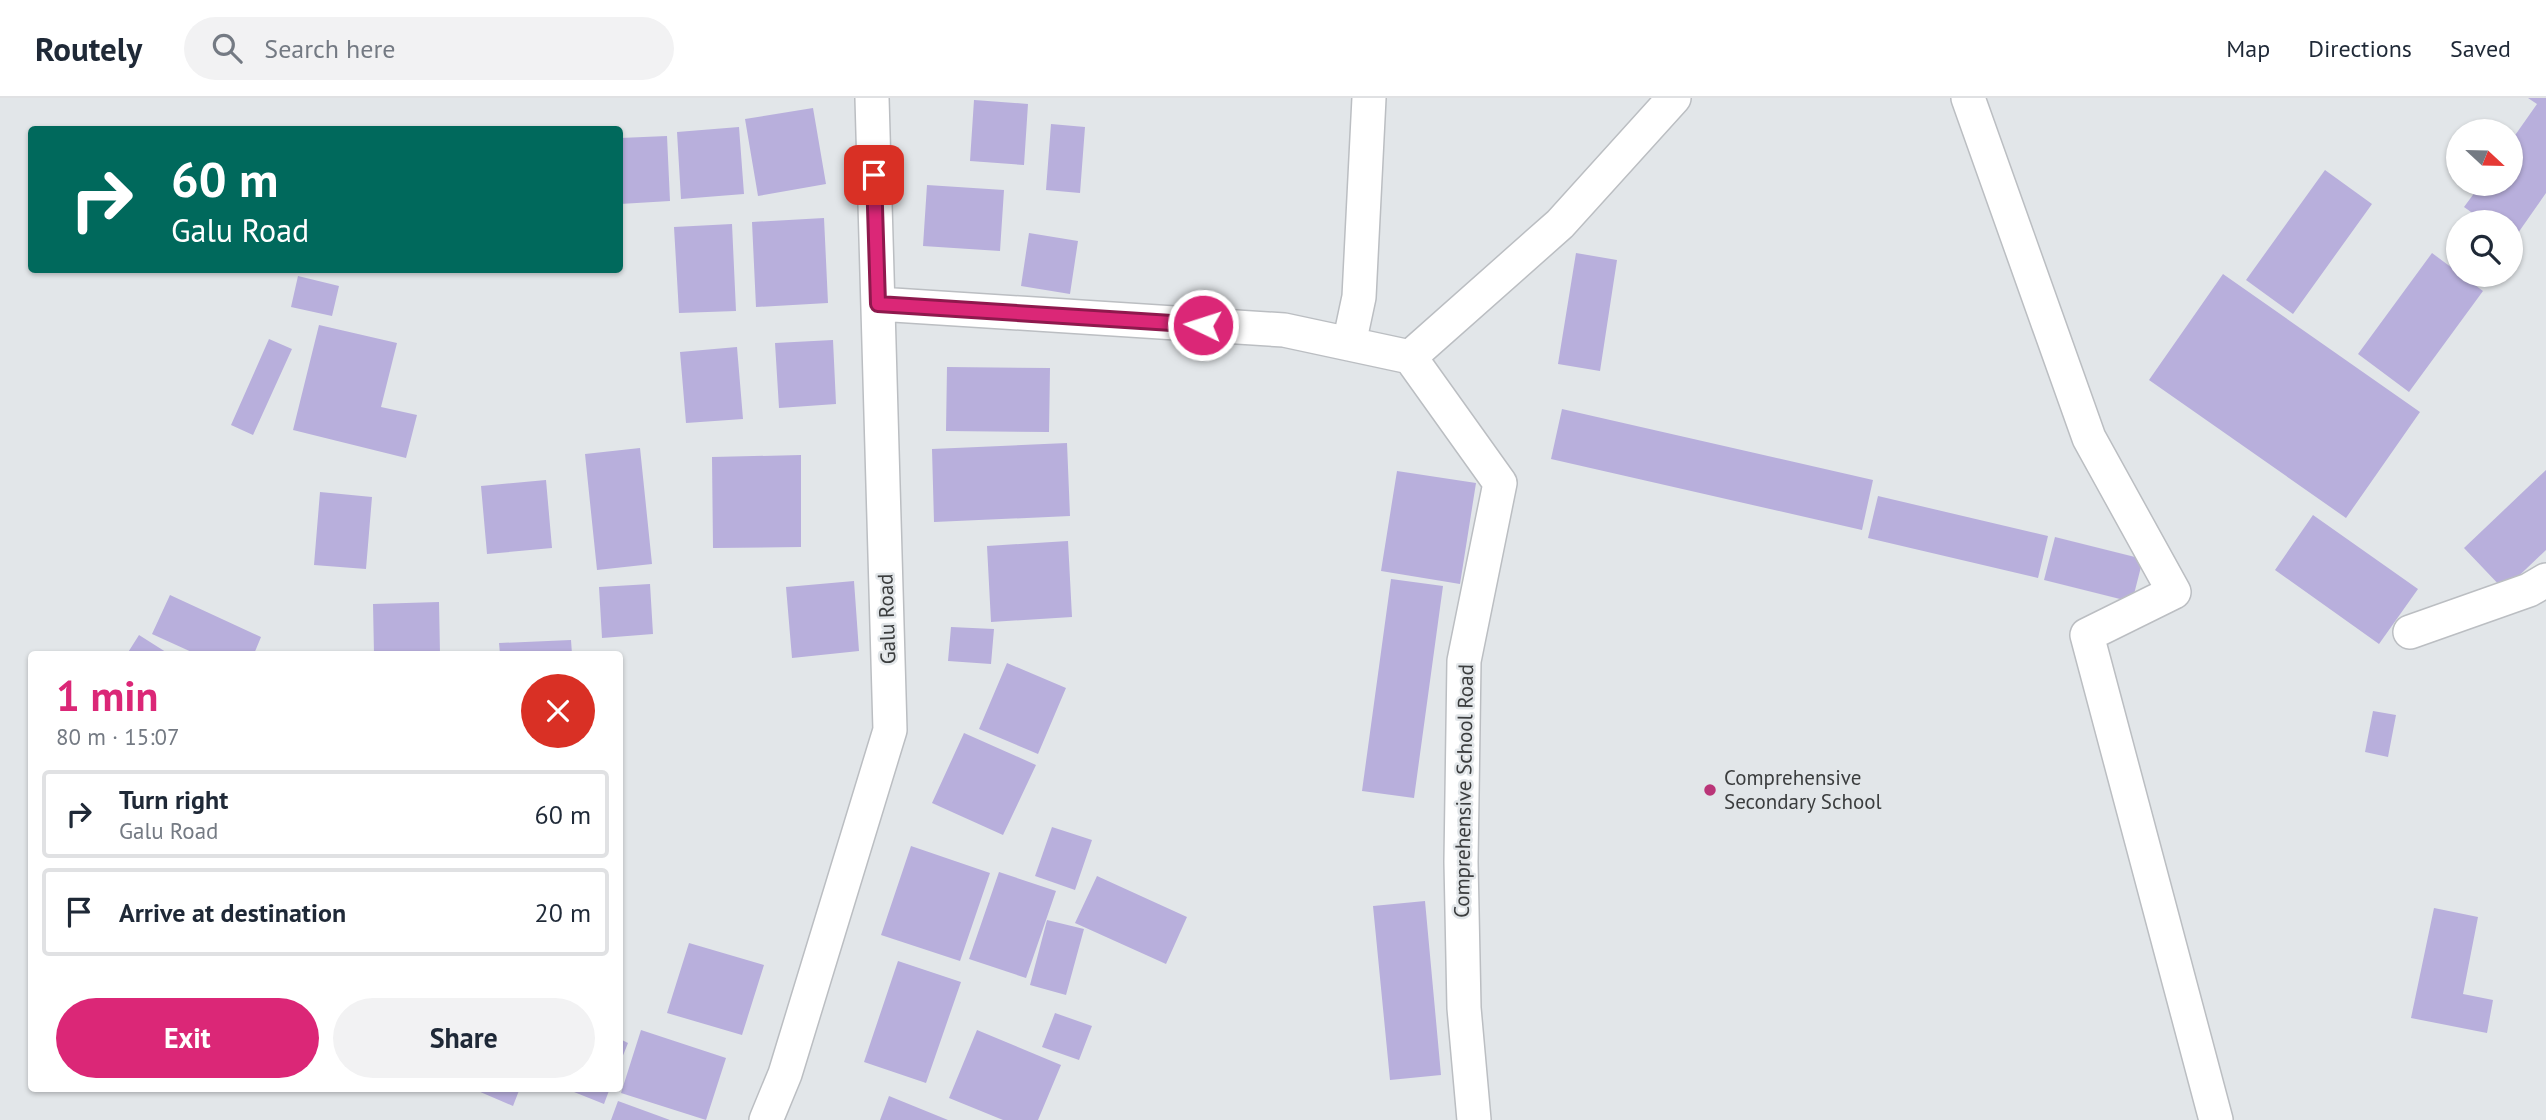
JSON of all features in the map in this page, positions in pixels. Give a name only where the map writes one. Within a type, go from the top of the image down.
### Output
[{"type":"street","name":"Galu Road","points":[[765,1120],[785,1074],[890,730],[872,98]]},
{"type":"street","points":[[1349,344],[1359,297],[1369,98]]},
{"type":"street","points":[[878,304],[1284,330],[1410,357],[1560,224],[1674,98]]},
{"type":"street","points":[[1969,98],[2089,438],[2174,592],[2087,635],[2216,1120]]},
{"type":"street","name":"Comprehensive School Road","points":[[1410,357],[1500,483],[1464,661],[1461,862],[1464,1008],[1474,1120]]},
{"type":"street","points":[[2410,632],[2529,590],[2546,580]]},
{"type":"building","points":[[2528,98],[2546,98],[2546,193],[2523,226],[2523,210],[2468,210],[2464,207],[2472,196],[2524,196],[2524,122],[2537,104]]},
{"type":"building","points":[[974,100],[1028,104],[1024,165],[970,161]]},
{"type":"building","points":[[813,108],[826,184],[758,196],[745,119]]},
{"type":"building","points":[[1051,124],[1085,127],[1080,193],[1046,190]]},
{"type":"building","points":[[739,127],[744,194],[681,199],[677,132]]},
{"type":"building","points":[[667,136],[670,201],[623,204],[623,138]]},
{"type":"building","points":[[2325,170],[2372,204],[2293,314],[2246,280]]},
{"type":"building","points":[[927,185],[1004,190],[1000,251],[923,246]]},
{"type":"building","points":[[824,218],[828,303],[756,307],[752,222]]},
{"type":"building","points":[[732,224],[736,311],[679,313],[674,227]]},
{"type":"building","points":[[1029,233],[1078,241],[1070,294],[1021,286]]},
{"type":"building","points":[[1576,253],[1617,260],[1600,371],[1558,364]]},
{"type":"building","points":[[2432,253],[2446,263],[2446,287],[2478,287],[2483,291],[2409,392],[2358,354]]},
{"type":"building","points":[[2223,274],[2420,412],[2346,518],[2149,380]]},
{"type":"building","points":[[298,276],[339,286],[332,316],[291,307]]},
{"type":"building","points":[[319,325],[397,343],[381,407],[417,415],[406,458],[293,430]]},
{"type":"building","points":[[269,339],[292,349],[253,435],[231,425]]},
{"type":"building","points":[[833,340],[836,404],[779,408],[775,343]]},
{"type":"building","points":[[737,347],[743,419],[686,423],[680,352]]},
{"type":"building","points":[[947,367],[1050,368],[1049,432],[946,431]]},
{"type":"building","points":[[1562,409],[1873,480],[1862,530],[1551,459]]},
{"type":"building","points":[[1067,443],[1070,516],[934,522],[932,449]]},
{"type":"building","points":[[640,448],[652,564],[597,570],[585,454]]},
{"type":"building","points":[[801,455],[801,547],[713,548],[712,457]]},
{"type":"building","points":[[2546,470],[2546,550],[2504,590],[2464,548]]},
{"type":"building","points":[[1397,471],[1476,483],[1460,584],[1381,571]]},
{"type":"building","points":[[546,480],[552,548],[487,554],[481,486]]},
{"type":"building","points":[[320,492],[372,497],[366,569],[314,565]]},
{"type":"building","points":[[1878,496],[2048,536],[2038,578],[1868,538]]},
{"type":"building","points":[[2313,515],[2418,589],[2379,644],[2275,570]]},
{"type":"building","points":[[2055,537],[2143,559],[2132,602],[2044,580]]},
{"type":"building","points":[[1068,541],[1072,617],[991,622],[987,546]]},
{"type":"building","points":[[1391,579],[1443,586],[1414,798],[1362,791]]},
{"type":"building","points":[[854,581],[859,651],[792,658],[786,587]]},
{"type":"building","points":[[650,584],[653,634],[602,638],[599,587]]},
{"type":"building","points":[[170,595],[261,637],[255,651],[189,651],[152,634]]},
{"type":"building","points":[[439,602],[440,651],[374,651],[373,604]]},
{"type":"building","points":[[951,627],[994,629],[991,664],[948,661]]},
{"type":"building","points":[[139,635],[164,651],[129,651]]},
{"type":"building","points":[[571,640],[572,651],[500,651],[499,643]]},
{"type":"building","points":[[1007,663],[1066,688],[1038,754],[979,729]]},
{"type":"building","points":[[2373,711],[2396,715],[2388,757],[2365,752]]},
{"type":"building","points":[[964,733],[1036,765],[1003,835],[932,803]]},
{"type":"building","points":[[1052,827],[1092,840],[1075,890],[1035,876]]},
{"type":"building","points":[[911,846],[990,873],[960,961],[881,935]]},
{"type":"building","points":[[999,872],[1056,891],[1026,978],[969,959]]},
{"type":"building","points":[[1097,876],[1187,917],[1166,964],[1075,923]]},
{"type":"building","points":[[1425,901],[1441,1075],[1390,1080],[1373,906]]},
{"type":"building","points":[[2434,908],[2478,917],[2463,994],[2493,1000],[2487,1033],[2411,1018]]},
{"type":"building","points":[[1047,920],[1084,929],[1066,995],[1030,985]]},
{"type":"building","points":[[689,943],[764,965],[742,1035],[667,1013]]},
{"type":"building","points":[[898,961],[961,982],[926,1083],[864,1062]]},
{"type":"building","points":[[1055,1013],[1092,1026],[1079,1060],[1042,1047]]},
{"type":"building","points":[[641,1030],[726,1058],[706,1120],[621,1093]]},
{"type":"building","points":[[977,1030],[1061,1065],[1038,1120],[1003,1120],[949,1098]]},
{"type":"building","points":[[623,1040],[628,1043],[623,1056]]},
{"type":"building","points":[[480,1092],[518,1092],[513,1106]]},
{"type":"building","points":[[574,1092],[608,1092],[604,1104]]},
{"type":"building","points":[[889,1096],[948,1120],[880,1120]]},
{"type":"building","points":[[618,1101],[670,1120],[611,1120]]},
{"type":"place","name":"Comprehensive Secondary School","points":[[1710,790]]},
{"type":"route","points":[[874,175],[878,304],[1203,325]]}]
